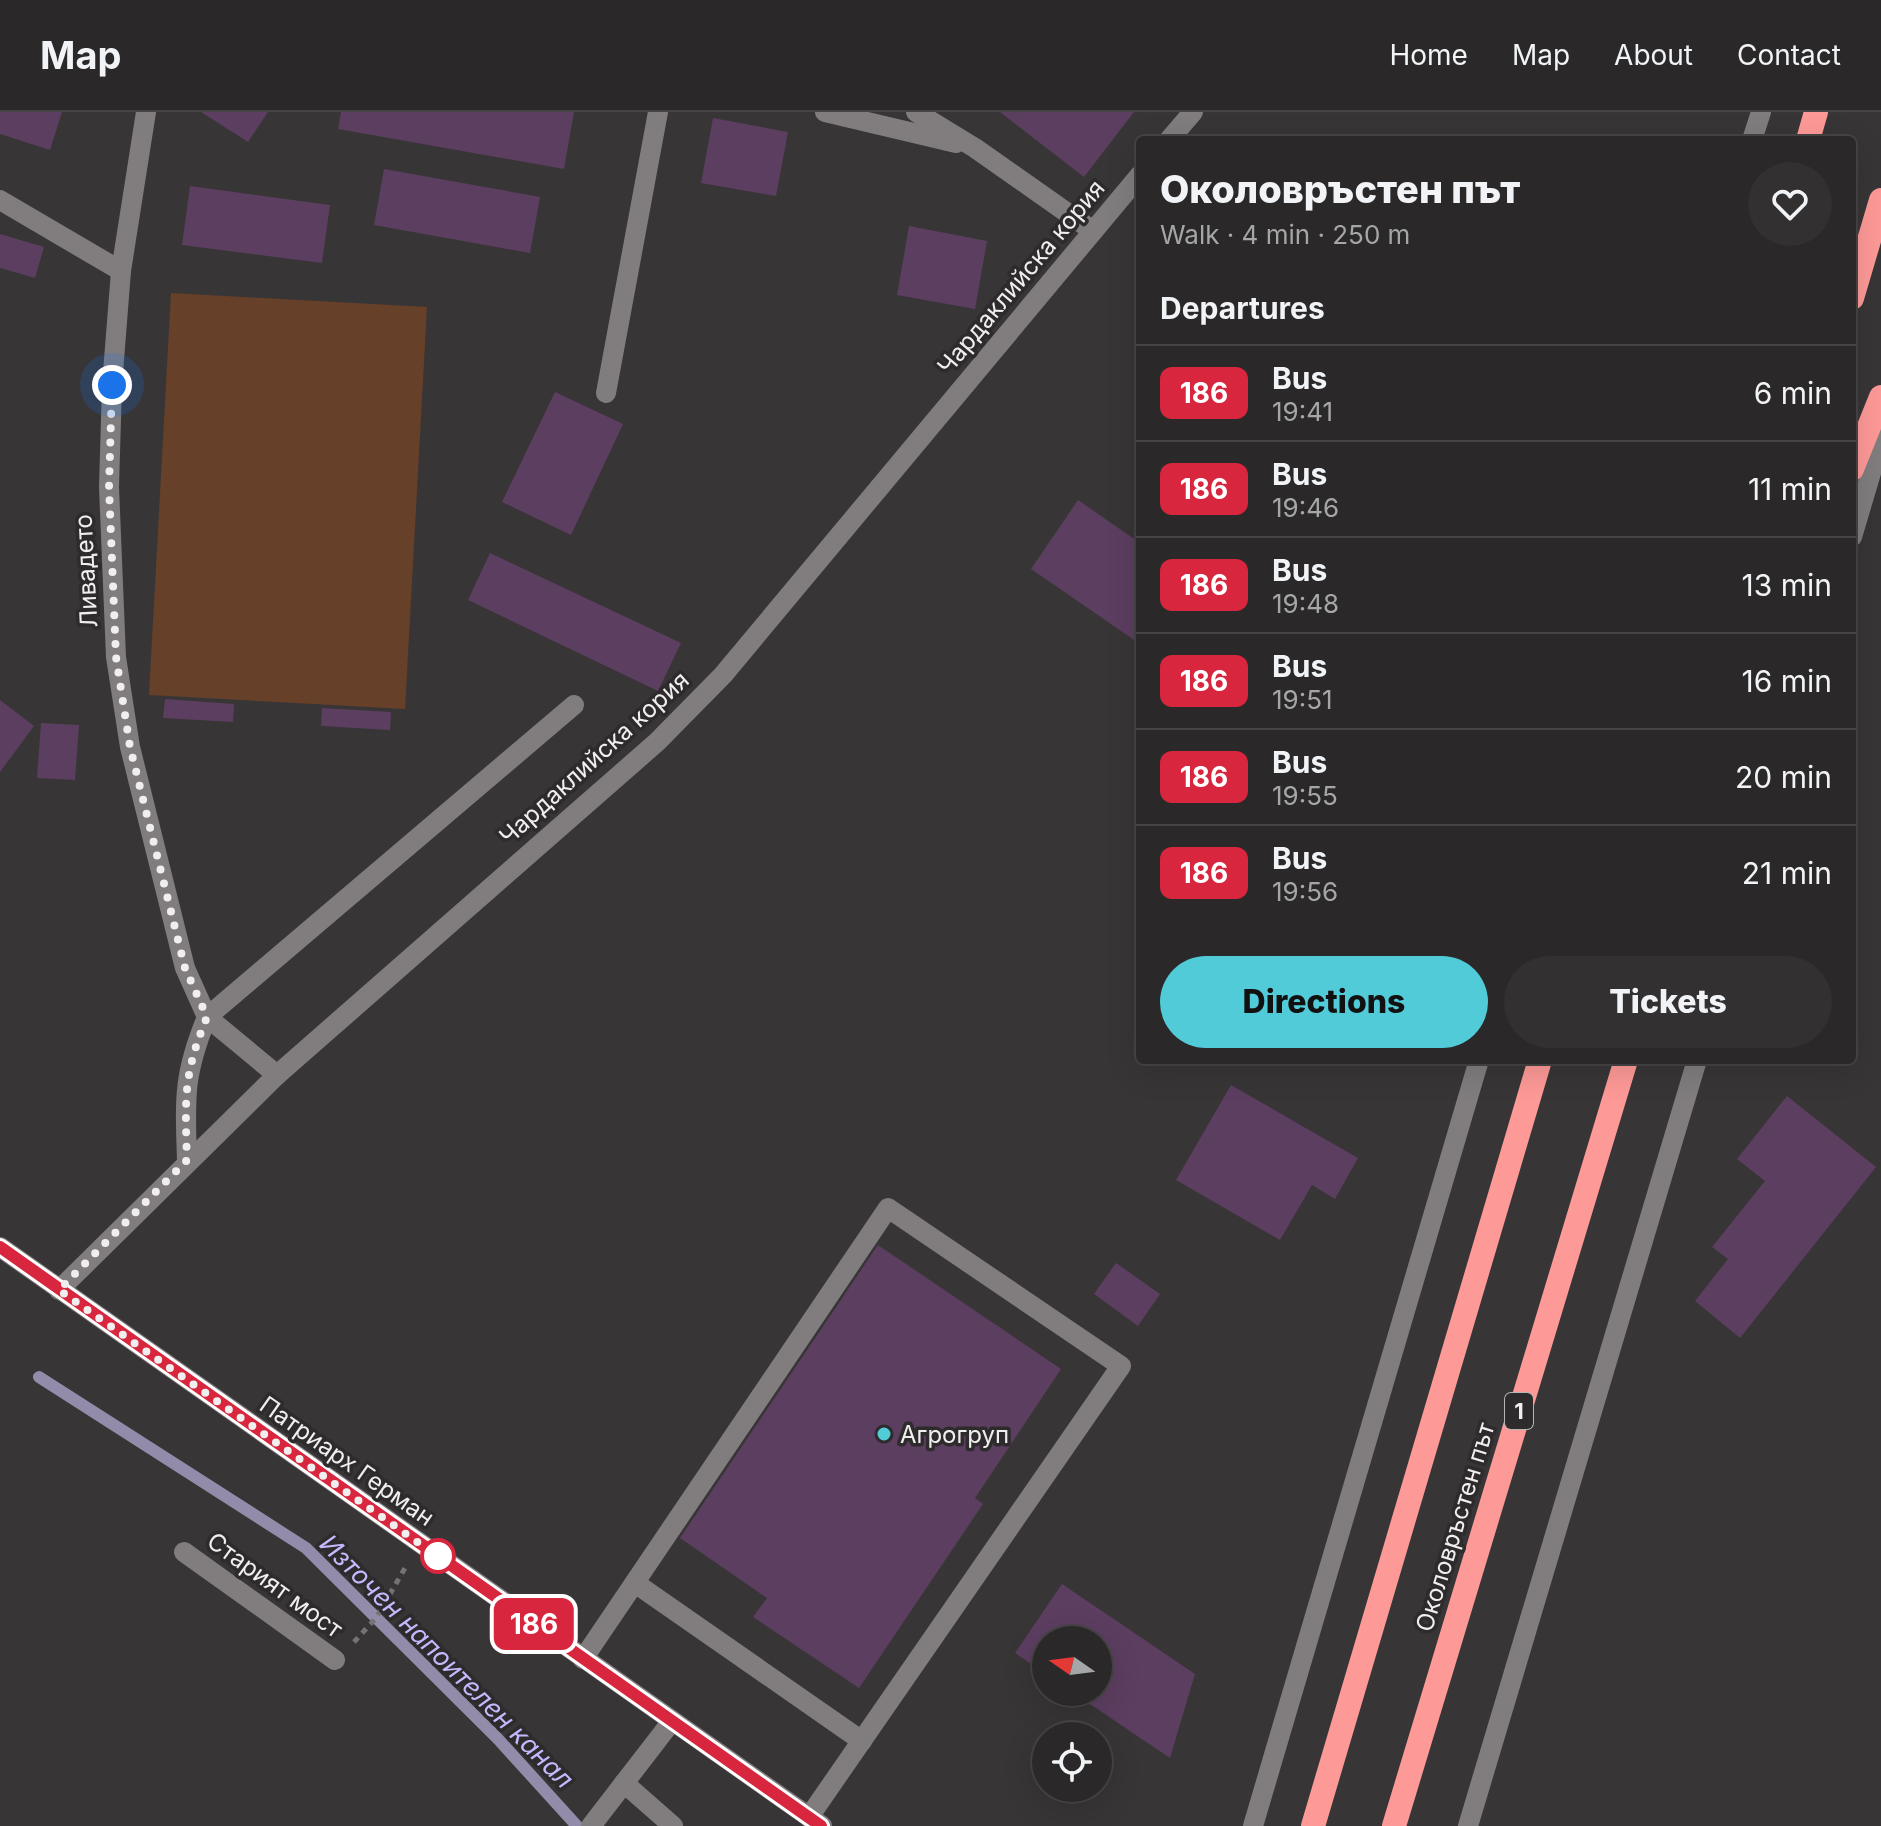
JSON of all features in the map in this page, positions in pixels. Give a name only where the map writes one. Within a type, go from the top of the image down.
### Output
[{"type":"highway","points":[[1809,136],[1816,112]]},
{"type":"highway","points":[[1856,284],[1881,200]]},
{"type":"highway","points":[[1856,459],[1881,397]]},
{"type":"highway","name":"Околовръстен път","points":[[1313,1826],[1539,1064]]},
{"type":"highway","name":"Околовръстен път","points":[[1394,1826],[1625,1064]]},
{"type":"street","name":"Ливадето","points":[[146,112],[121,271],[112,385],[109,487],[116,657],[130,747],[181,953],[207,1017],[277,1075]]},
{"type":"street","points":[[606,393],[658,112]]},
{"type":"street","points":[[825,112],[975,148]]},
{"type":"street","points":[[916,112],[975,148],[1093,231]]},
{"type":"street","points":[[1172,136],[1193,112]]},
{"type":"street","points":[[1753,136],[1761,112]]},
{"type":"street","name":"Чардаклийска кория","points":[[59,1290],[187,1160],[277,1075],[657,742],[723,675],[1136,180]]},
{"type":"street","points":[[0,200],[121,271]]},
{"type":"street","points":[[1856,523],[1881,439]]},
{"type":"street","points":[[187,1160],[185,1096],[190,1058],[207,1017],[574,705]]},
{"type":"street","points":[[1253,1826],[1478,1064]]},
{"type":"street","points":[[1468,1826],[1696,1064]]},
{"type":"street","points":[[583,1659],[888,1208],[1121,1366],[862,1741],[816,1822]]},
{"type":"street","name":"Патриарх Герман","points":[[0,1247],[816,1822]]},
{"type":"street","name":"Старият мост","points":[[184,1552],[335,1660]]},
{"type":"street","points":[[635,1583],[862,1741]]},
{"type":"street","points":[[595,1821],[672,1721]]},
{"type":"street","points":[[624,1783],[673,1826]]},
{"type":"path","points":[[365,1632],[390,1595]]},
{"type":"shaded area","points":[[171,293],[427,307],[405,709],[149,695]]},
{"type":"building","points":[[0,112],[62,112],[50,150],[0,134]]},
{"type":"building","points":[[201,112],[268,112],[248,142]]},
{"type":"building","points":[[341,112],[574,112],[564,169],[338,129]]},
{"type":"building","points":[[1000,112],[1134,112],[1084,177]]},
{"type":"building","points":[[713,118],[788,132],[776,196],[701,183]]},
{"type":"building","points":[[384,169],[540,197],[530,253],[374,225]]},
{"type":"building","points":[[190,186],[330,205],[322,263],[182,245]]},
{"type":"building","points":[[909,226],[987,241],[975,309],[897,295]]},
{"type":"building","points":[[0,234],[44,247],[35,278],[0,268]]},
{"type":"building","points":[[555,392],[623,424],[571,535],[502,502]]},
{"type":"building","points":[[1078,500],[1136,540],[1136,641],[1031,569]]},
{"type":"building","points":[[490,553],[681,643],[658,691],[468,600]]},
{"type":"building","points":[[165,699],[234,704],[233,722],[163,718]]},
{"type":"building","points":[[0,700],[34,726],[0,772]]},
{"type":"building","points":[[322,708],[391,712],[390,730],[321,726]]},
{"type":"building","points":[[41,723],[79,725],[75,780],[37,778]]},
{"type":"building","points":[[1231,1085],[1358,1158],[1335,1199],[1312,1185],[1280,1240],[1176,1180]]},
{"type":"building","points":[[1787,1096],[1876,1167],[1740,1338],[1695,1301],[1728,1259],[1712,1247],[1765,1181],[1737,1159]]},
{"type":"building","name":"Агрогруп","points":[[878,1245],[1061,1369],[975,1498],[983,1504],[859,1688],[753,1617],[767,1598],[680,1538]]},
{"type":"building","points":[[1116,1263],[1160,1294],[1138,1326],[1094,1294]]},
{"type":"building","points":[[1062,1584],[1195,1674],[1170,1758],[1093,1706],[1112,1706],[1112,1626],[1033,1626]]},
{"type":"building","points":[[1032,1628],[1032,1665],[1015,1653]]},
{"type":"waterway","name":"Източен напоителен канал","points":[[39,1377],[306,1548],[498,1739],[577,1826]]},
{"type":"bus line","name":"186","points":[[0,1247],[821,1826]]},
{"type":"place","name":"Агрогруп","points":[[884,1434]]},
{"type":"route","points":[[112,385],[109,487],[116,657],[130,747],[185,968],[207,1017],[190,1058],[187,1077],[187,1160],[59,1290],[443,1560],[438,1556]]}]
